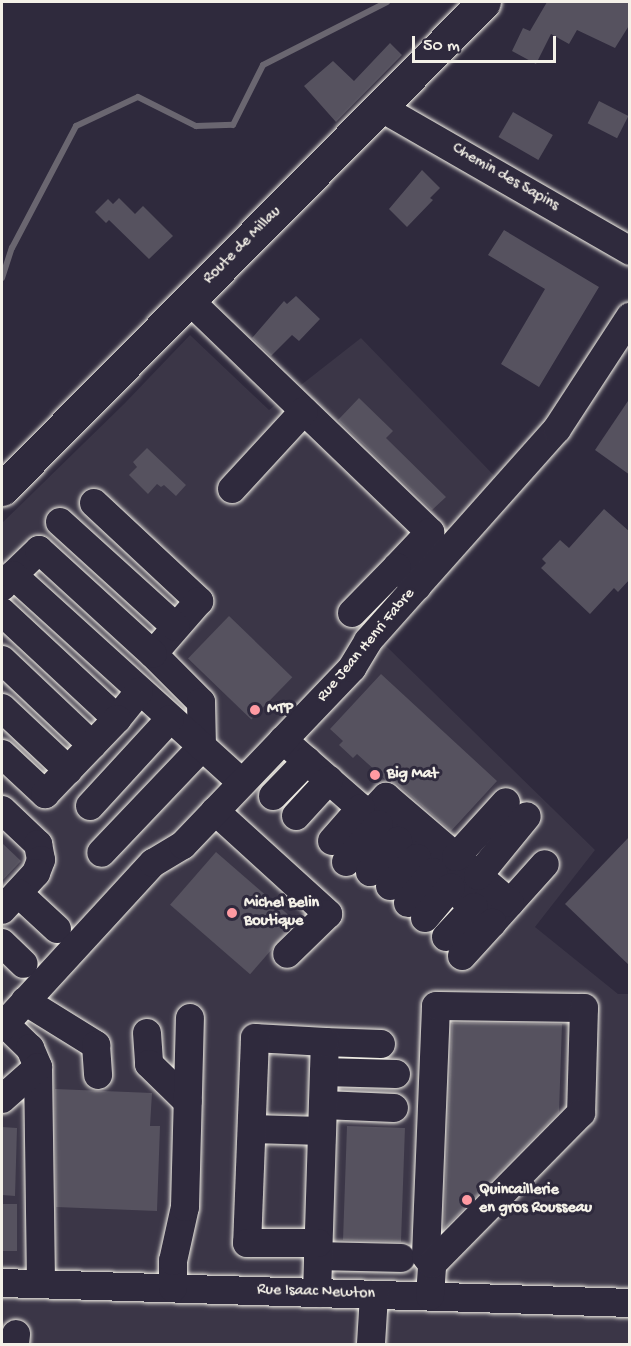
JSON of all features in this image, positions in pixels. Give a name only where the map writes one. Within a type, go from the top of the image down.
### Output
[{"type":"main road","name":"Route de Millau","points":[[2,489],[484,2]]},
{"type":"street","name":"Chemin des Sapins","points":[[380,107],[630,250]]},
{"type":"street","points":[[189,300],[430,532],[352,613]]},
{"type":"street","name":"Rue Jean Henri Fabre","points":[[3,1025],[153,863],[183,845],[352,668],[369,641],[557,429],[630,317]]},
{"type":"street","points":[[232,489],[304,411]]},
{"type":"street","points":[[94,503],[199,601],[153,654]]},
{"type":"street","points":[[60,522],[176,627]]},
{"type":"street","points":[[101,853],[202,747],[201,702],[153,654],[39,550],[7,581],[139,692],[202,747],[242,783]]},
{"type":"street","points":[[397,567],[417,586]]},
{"type":"street","points":[[2,612],[117,718]]},
{"type":"street","points":[[2,660],[92,744]]},
{"type":"street","points":[[2,754],[45,794],[139,692]]},
{"type":"street","points":[[2,708],[68,770]]},
{"type":"street","points":[[90,806],[171,720]]},
{"type":"street","points":[[283,740],[329,780],[492,911]]},
{"type":"street","points":[[273,796],[307,761]]},
{"type":"street","points":[[296,816],[329,780]]},
{"type":"street","points":[[378,880],[413,847],[517,809],[478,876]]},
{"type":"street","points":[[2,810],[38,844],[41,860],[36,873],[10,901],[57,929]]},
{"type":"street","points":[[215,811],[328,914],[287,954]]},
{"type":"street","points":[[413,847],[478,876],[492,911]]},
{"type":"street","points":[[378,880],[413,847]]},
{"type":"street","points":[[378,880],[413,847]]},
{"type":"street","points":[[454,947],[545,864]]},
{"type":"street","points":[[2,943],[24,964]]},
{"type":"street","points":[[25,1001],[96,1044],[98,1075]]},
{"type":"street","points":[[430,1296],[432,1264],[426,1256],[436,1006],[584,1008],[581,1113],[432,1264]]},
{"type":"street","points":[[173,1288],[173,1261],[185,1207],[190,1018]]},
{"type":"street","points":[[3,1025],[30,1047],[38,1067],[41,1284]]},
{"type":"street","points":[[147,1033],[149,1064],[188,1102]]},
{"type":"street","points":[[381,1044],[255,1038],[247,1243],[401,1258]]},
{"type":"street","points":[[317,1293],[325,1042]]},
{"type":"street","points":[[2,1099],[38,1067]]},
{"type":"street","points":[[252,1129],[323,1099],[395,1091]]},
{"type":"street","name":"Rue Isaac Newton","points":[[2,1283],[430,1296],[629,1297]]},
{"type":"street","points":[[371,1344],[374,1294]]},
{"type":"shaded area","points":[[190,335],[269,410],[361,338],[513,495],[384,644],[595,850],[535,927],[618,994],[629,994],[629,1344],[2,1344],[2,523],[125,403]]},
{"type":"building","points":[[547,2],[630,2],[630,24],[615,48],[577,30],[569,44],[551,34],[536,64],[512,51],[523,28],[530,31]]},
{"type":"building","points":[[390,43],[402,55],[336,122],[304,86],[333,61],[354,81]]},
{"type":"building","points":[[599,101],[628,116],[617,138],[588,123]]},
{"type":"building","points":[[513,112],[553,135],[538,160],[498,137]]},
{"type":"building","points":[[422,170],[440,188],[430,198],[433,200],[407,227],[389,209]]},
{"type":"building","points":[[119,198],[135,214],[143,206],[173,236],[149,259],[109,220],[106,223],[95,212],[108,199],[113,204]]},
{"type":"building","points":[[504,230],[599,287],[539,387],[501,364],[545,289],[488,255]]},
{"type":"building","points":[[296,296],[320,319],[299,341],[292,335],[271,356],[252,338],[284,301],[287,304]]},
{"type":"building","points":[[359,398],[393,431],[386,438],[446,497],[432,510],[338,420]]},
{"type":"building","points":[[630,398],[630,475],[595,450]]},
{"type":"building","points":[[147,448],[186,485],[176,496],[164,485],[161,487],[157,484],[148,494],[129,475],[137,467],[133,462]]},
{"type":"building","points":[[604,509],[630,532],[630,579],[618,592],[614,588],[590,614],[541,568],[546,563],[542,559],[560,540],[569,548]]},
{"type":"building","points":[[229,616],[292,677],[251,720],[188,658]]},
{"type":"building","points":[[381,674],[497,781],[451,831],[397,784],[387,781],[357,754],[353,758],[339,745],[343,741],[330,729]]},
{"type":"building","points":[[630,836],[630,966],[565,904]]},
{"type":"building","points":[[2,843],[21,861],[2,881]]},
{"type":"building","name":"Michel Belin Boutique","points":[[216,852],[296,922],[250,974],[170,905]]},
{"type":"building","points":[[452,1023],[562,1024],[559,1112],[444,1229]]},
{"type":"building","points":[[55,1089],[152,1093],[150,1126],[160,1126],[157,1211],[56,1207]]},
{"type":"building","points":[[347,1126],[405,1128],[401,1242],[343,1240]]},
{"type":"building","points":[[2,1127],[17,1128],[15,1196],[2,1195]]},
{"type":"building","points":[[2,1204],[17,1204],[17,1251],[2,1251]]},
{"type":"waterway","points":[[2,278],[12,248],[76,126],[138,97],[196,126],[233,125],[263,65],[387,2]]},
{"type":"place","name":"MTP","points":[[255,710]]},
{"type":"place","name":"Big Mat","points":[[375,775]]},
{"type":"place","name":"Michel Belin Boutique","points":[[232,913]]},
{"type":"place","name":"Quincaillerie en gros Rousseau","points":[[467,1200]]}]
